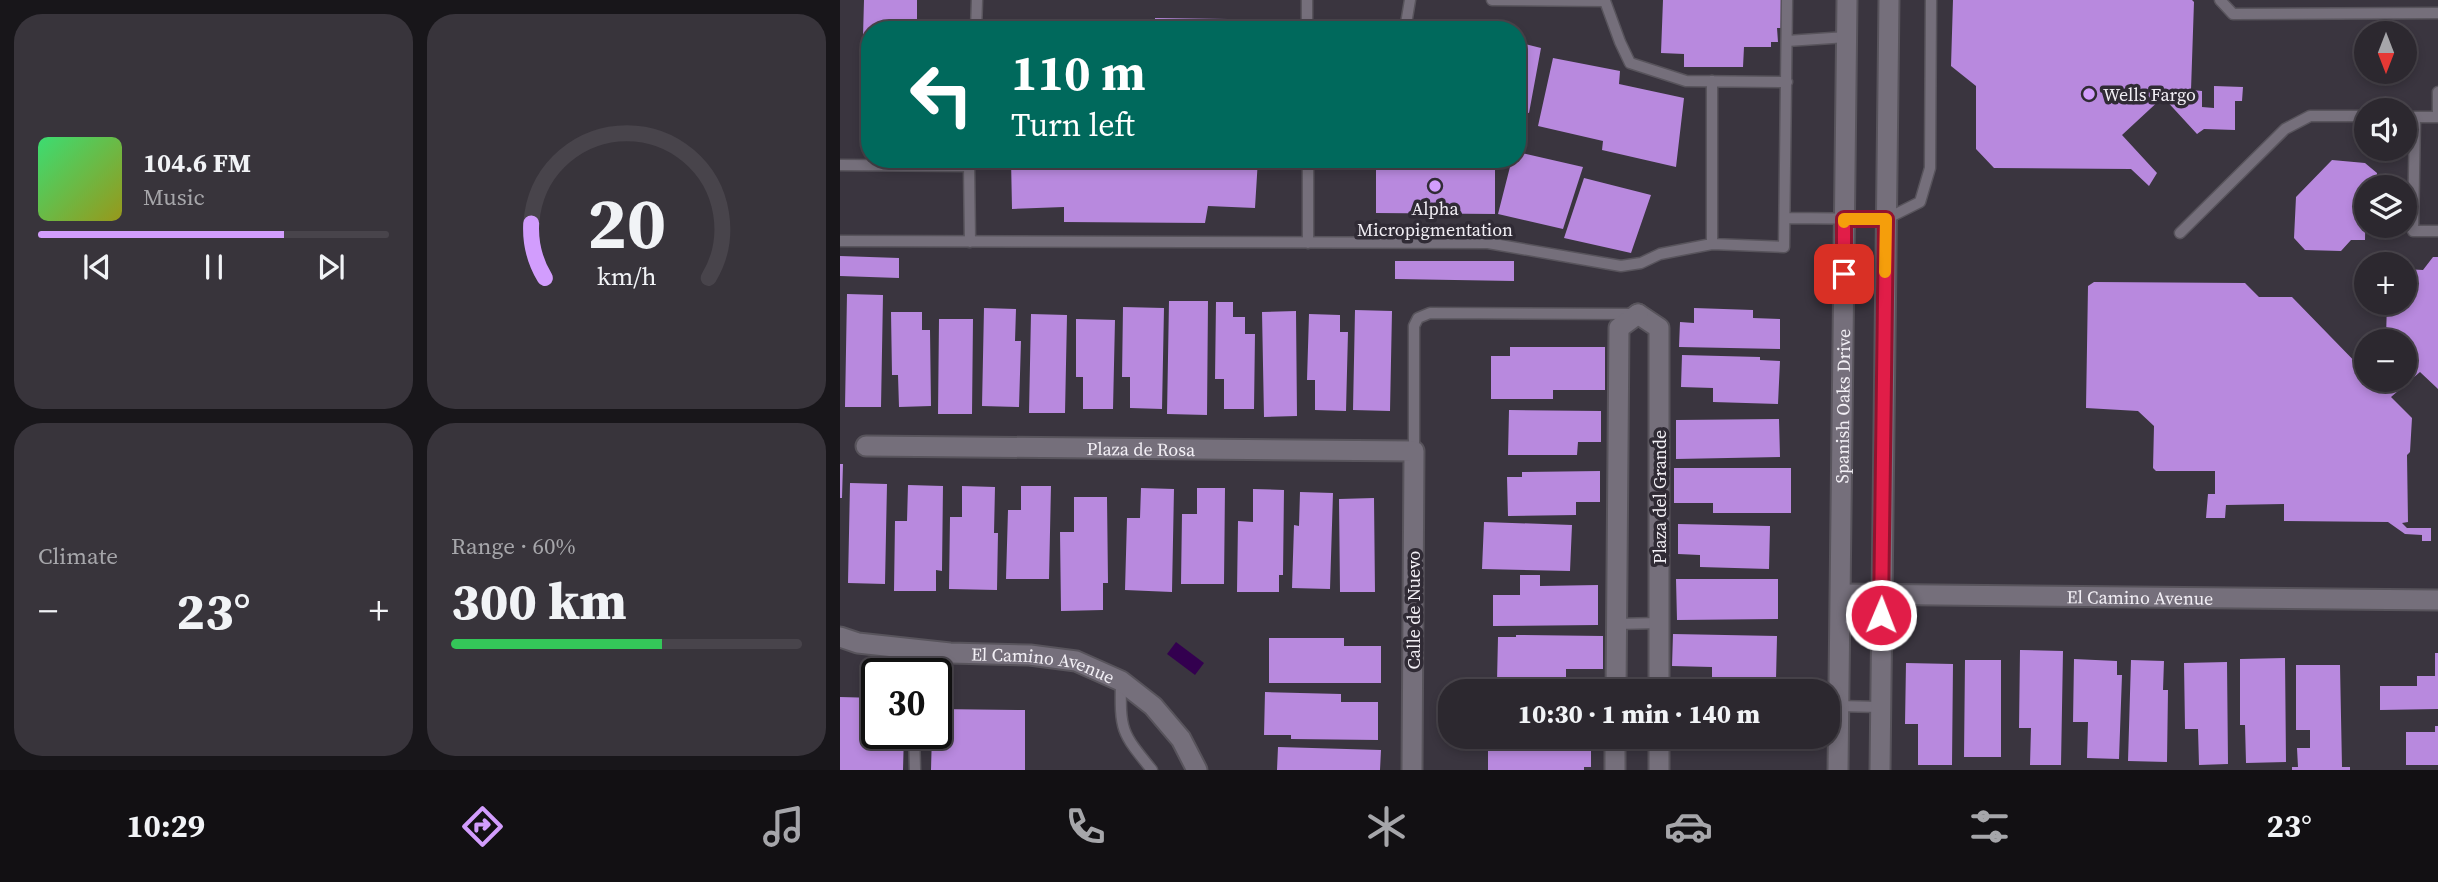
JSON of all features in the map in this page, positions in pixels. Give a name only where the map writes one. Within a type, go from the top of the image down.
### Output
[{"type":"street","name":"Spanish Oaks Drive","points":[[1839,679],[1847,0]]},
{"type":"street","points":[[1880,770],[1889,0]]},
{"type":"street","points":[[1616,679],[1619,328],[1637,308]]},
{"type":"street","name":"Plaza del Grande","points":[[1637,308],[1659,328],[1659,679]]},
{"type":"street","name":"Plaza de Rosa","points":[[866,446],[1414,451]]},
{"type":"street","name":"Calle de Nuevo","points":[[1412,770],[1414,451]]},
{"type":"street","name":"El Camino Avenue","points":[[1841,594],[2438,600]]},
{"type":"street","name":"El Camino Avenue","points":[[840,637],[858,643],[950,653],[1030,654],[1076,661],[1121,681],[1153,706],[1181,739],[1197,770]]},
{"type":"street","points":[[1615,749],[1615,770]]},
{"type":"street","points":[[1659,749],[1659,770]]},
{"type":"street","name":"Spanish Oaks Drive","points":[[1838,749],[1838,770]]},
{"type":"lane","points":[[976,21],[977,0]]},
{"type":"lane","points":[[1307,0],[1307,21]]},
{"type":"lane","points":[[1406,21],[1410,0]]},
{"type":"lane","points":[[1492,0],[1605,1],[1630,63],[1686,81],[1787,82]]},
{"type":"lane","points":[[840,241],[1488,243],[1621,266],[1640,263],[1660,254],[1712,244],[1784,247],[1787,0]]},
{"type":"lane","points":[[1786,218],[1886,219],[1920,202],[1930,168],[1931,0]]},
{"type":"lane","points":[[2220,0],[2233,14],[2438,13]]},
{"type":"lane","points":[[1787,41],[1847,37]]},
{"type":"lane","points":[[1712,81],[1712,244]]},
{"type":"lane","points":[[2417,117],[2438,117],[2438,92]]},
{"type":"lane","points":[[2180,233],[2285,129],[2310,116],[2354,116]]},
{"type":"lane","points":[[2411,161],[2413,231],[2438,231]]},
{"type":"lane","points":[[840,165],[861,165]]},
{"type":"lane","points":[[969,168],[970,242]]},
{"type":"lane","points":[[1308,168],[1308,243]]},
{"type":"lane","points":[[1414,451],[1414,326],[1418,318],[1430,313],[1567,315],[1637,308]]},
{"type":"lane","points":[[1616,624],[1659,623]]},
{"type":"lane","points":[[913,649],[913,658]]},
{"type":"lane","points":[[1121,681],[1120,717],[1125,736],[1152,770]]},
{"type":"lane","points":[[1840,706],[1880,707]]},
{"type":"lane","points":[[915,749],[915,770]]},
{"type":"shaded area","points":[[1176,642],[1204,663],[1195,675],[1167,654]]},
{"type":"building","points":[[864,0],[917,0],[917,21],[863,21]]},
{"type":"building","points":[[1663,0],[1782,0],[1781,28],[1777,28],[1778,42],[1771,42],[1771,47],[1744,47],[1743,67],[1684,67],[1684,54],[1661,53]]},
{"type":"building","name":"Wells Fargo","points":[[1953,0],[2192,0],[2191,90],[2202,91],[2202,107],[2214,108],[2214,86],[2243,87],[2242,101],[2235,101],[2235,130],[2204,129],[2197,134],[2163,97],[2122,135],[2157,173],[2149,186],[2131,169],[1994,168],[1976,149],[1976,86],[1951,66]]},
{"type":"building","points":[[1155,18],[1228,19],[1228,21],[1155,21]]},
{"type":"building","points":[[1526,44],[1541,48],[1529,113],[1526,112]]},
{"type":"building","points":[[1553,58],[1620,71],[1619,84],[1684,98],[1676,167],[1602,150],[1603,141],[1538,126]]},
{"type":"building","points":[[1526,154],[1583,167],[1563,229],[1498,214],[1510,168],[1526,168]]},
{"type":"building","points":[[2332,160],[2365,163],[2377,173],[2354,175],[2354,238],[2365,240],[2351,240],[2341,251],[2305,250],[2294,238],[2296,197]]},
{"type":"building","points":[[1011,168],[1257,168],[1255,208],[1208,206],[1205,223],[1064,222],[1064,207],[1012,209]]},
{"type":"building","name":"Alpha Micropigmentation","points":[[1376,168],[1495,168],[1495,214],[1376,213]]},
{"type":"building","points":[[1584,178],[1651,195],[1631,253],[1564,238]]},
{"type":"building","points":[[840,256],[899,258],[899,278],[840,276]]},
{"type":"building","points":[[2433,257],[2438,257],[2438,389],[2420,372],[2417,375],[2417,329],[2386,329],[2387,315],[2417,315],[2417,270],[2423,270]]},
{"type":"building","points":[[1395,261],[1514,261],[1514,281],[1395,279]]},
{"type":"building","points":[[2094,282],[2245,283],[2259,297],[2292,297],[2354,361],[2354,392],[2397,392],[2391,397],[2412,418],[2410,452],[2407,455],[2408,522],[2402,523],[2407,528],[2431,528],[2431,541],[2422,541],[2422,535],[2405,534],[2388,522],[2284,521],[2284,504],[2226,505],[2225,518],[2206,518],[2208,494],[2215,494],[2215,471],[2156,471],[2153,468],[2154,426],[2138,411],[2086,408],[2088,286]]},
{"type":"building","points":[[847,294],[883,295],[881,407],[845,407]]},
{"type":"building","points":[[1169,301],[1208,301],[1207,415],[1167,414]]},
{"type":"building","points":[[1216,302],[1233,302],[1233,317],[1245,317],[1245,334],[1255,334],[1254,409],[1224,409],[1224,379],[1215,379]]},
{"type":"building","points":[[1123,307],[1164,308],[1162,409],[1130,408],[1130,377],[1122,377]]},
{"type":"building","points":[[984,308],[1016,309],[1015,341],[1021,341],[1019,407],[982,406]]},
{"type":"building","points":[[1694,308],[1753,310],[1753,318],[1780,319],[1780,349],[1679,347],[1680,322],[1694,323]]},
{"type":"building","points":[[1355,310],[1392,311],[1390,411],[1353,410]]},
{"type":"building","points":[[1296,311],[1297,416],[1264,417],[1262,312]]},
{"type":"building","points":[[891,312],[922,312],[922,330],[930,330],[931,406],[899,407],[898,375],[892,375]]},
{"type":"building","points":[[1031,314],[1067,315],[1065,413],[1029,413]]},
{"type":"building","points":[[1309,314],[1340,315],[1340,332],[1348,332],[1346,411],[1315,410],[1315,380],[1307,380]]},
{"type":"building","points":[[939,319],[973,319],[972,414],[938,414]]},
{"type":"building","points":[[1076,319],[1115,320],[1113,409],[1083,409],[1083,377],[1076,377]]},
{"type":"building","points":[[1510,347],[1605,347],[1605,390],[1553,390],[1553,399],[1491,399],[1491,356],[1510,356]]},
{"type":"building","points":[[1682,355],[1760,357],[1760,360],[1780,361],[1778,404],[1713,402],[1713,388],[1681,387]]},
{"type":"building","points":[[1509,410],[1601,411],[1601,442],[1578,442],[1577,455],[1508,455]]},
{"type":"building","points":[[1779,419],[1780,457],[1676,459],[1676,420]]},
{"type":"building","points":[[840,464],[843,464],[842,498],[840,498]]},
{"type":"building","points":[[1674,468],[1791,468],[1791,513],[1713,513],[1713,503],[1674,503]]},
{"type":"building","points":[[1600,471],[1600,502],[1576,502],[1576,515],[1508,516],[1507,477],[1522,477],[1522,472]]},
{"type":"building","points":[[850,483],[887,484],[885,584],[848,583]]},
{"type":"building","points":[[908,485],[943,486],[942,571],[936,570],[936,591],[894,591],[895,521],[907,521]]},
{"type":"building","points":[[962,486],[995,487],[994,533],[998,533],[997,590],[949,589],[950,517],[962,517]]},
{"type":"building","points":[[1021,486],[1051,486],[1049,579],[1006,579],[1008,510],[1021,510]]},
{"type":"building","points":[[1141,488],[1174,489],[1172,592],[1125,590],[1127,518],[1140,518]]},
{"type":"building","points":[[1197,488],[1225,488],[1224,584],[1181,584],[1182,514],[1197,514]]},
{"type":"building","points":[[1253,489],[1284,490],[1283,575],[1279,575],[1279,592],[1237,592],[1238,521],[1253,522]]},
{"type":"building","points":[[1300,492],[1333,493],[1330,589],[1292,588],[1294,525],[1299,526]]},
{"type":"building","points":[[1074,497],[1107,497],[1108,583],[1103,583],[1103,610],[1061,611],[1060,532],[1074,532]]},
{"type":"building","points":[[1374,498],[1375,592],[1340,592],[1339,499]]},
{"type":"building","points":[[1484,522],[1572,525],[1570,571],[1482,569]]},
{"type":"building","points":[[1678,524],[1770,526],[1769,569],[1700,567],[1700,555],[1678,554]]},
{"type":"building","points":[[1520,575],[1540,575],[1540,586],[1598,585],[1598,625],[1493,626],[1493,595],[1520,595]]},
{"type":"building","points":[[1676,579],[1778,579],[1778,619],[1677,620]]},
{"type":"building","points":[[1673,634],[1777,636],[1776,679],[1712,678],[1712,667],[1672,666]]},
{"type":"building","points":[[1603,636],[1603,669],[1566,669],[1566,679],[1497,679],[1498,637]]},
{"type":"building","points":[[1269,638],[1344,638],[1344,646],[1381,646],[1381,683],[1269,683]]},
{"type":"building","points":[[2020,650],[2063,651],[2061,765],[2030,765],[2031,728],[2019,728]]},
{"type":"building","points":[[2435,653],[2438,653],[2438,709],[2380,710],[2380,686],[2417,686],[2417,676],[2435,676]]},
{"type":"building","points":[[2285,658],[2286,762],[2246,763],[2245,725],[2240,725],[2240,659]]},
{"type":"building","points":[[2074,659],[2117,661],[2117,675],[2122,675],[2119,759],[2087,758],[2088,722],[2073,722]]},
{"type":"building","points":[[1965,660],[2001,660],[2001,757],[1964,757]]},
{"type":"building","points":[[2131,660],[2164,661],[2163,690],[2168,690],[2167,762],[2128,761]]},
{"type":"building","points":[[2227,662],[2228,764],[2199,765],[2198,729],[2185,729],[2184,663]]},
{"type":"building","points":[[1906,663],[1953,664],[1952,765],[1918,765],[1918,724],[1905,724]]},
{"type":"building","points":[[2296,665],[2340,665],[2342,767],[2350,767],[2350,770],[2292,770],[2292,767],[2298,767],[2297,748],[2310,748],[2310,730],[2296,730]]},
{"type":"building","points":[[1265,692],[1341,694],[1341,702],[1378,702],[1378,740],[1291,739],[1291,735],[1264,735]]},
{"type":"building","points":[[840,697],[861,698],[861,749],[904,749],[903,770],[840,770]]},
{"type":"building","points":[[952,709],[1025,710],[1025,770],[931,770],[932,749],[952,749]]},
{"type":"building","points":[[2435,726],[2438,726],[2438,765],[2406,765],[2406,732],[2435,732]]},
{"type":"building","points":[[1278,747],[1381,750],[1380,770],[1277,770]]},
{"type":"building","points":[[1488,749],[1591,749],[1591,767],[1584,767],[1584,770],[1488,770]]},
{"type":"slow traffic","points":[[1844,222],[1844,219],[1886,219],[1885,272]]},
{"type":"place","name":"Wells Fargo","points":[[2089,94]]},
{"type":"place","name":"Alpha Micropigmentation","points":[[1435,186]]},
{"type":"route","points":[[1844,274],[1844,219],[1886,219],[1881,615]]}]
